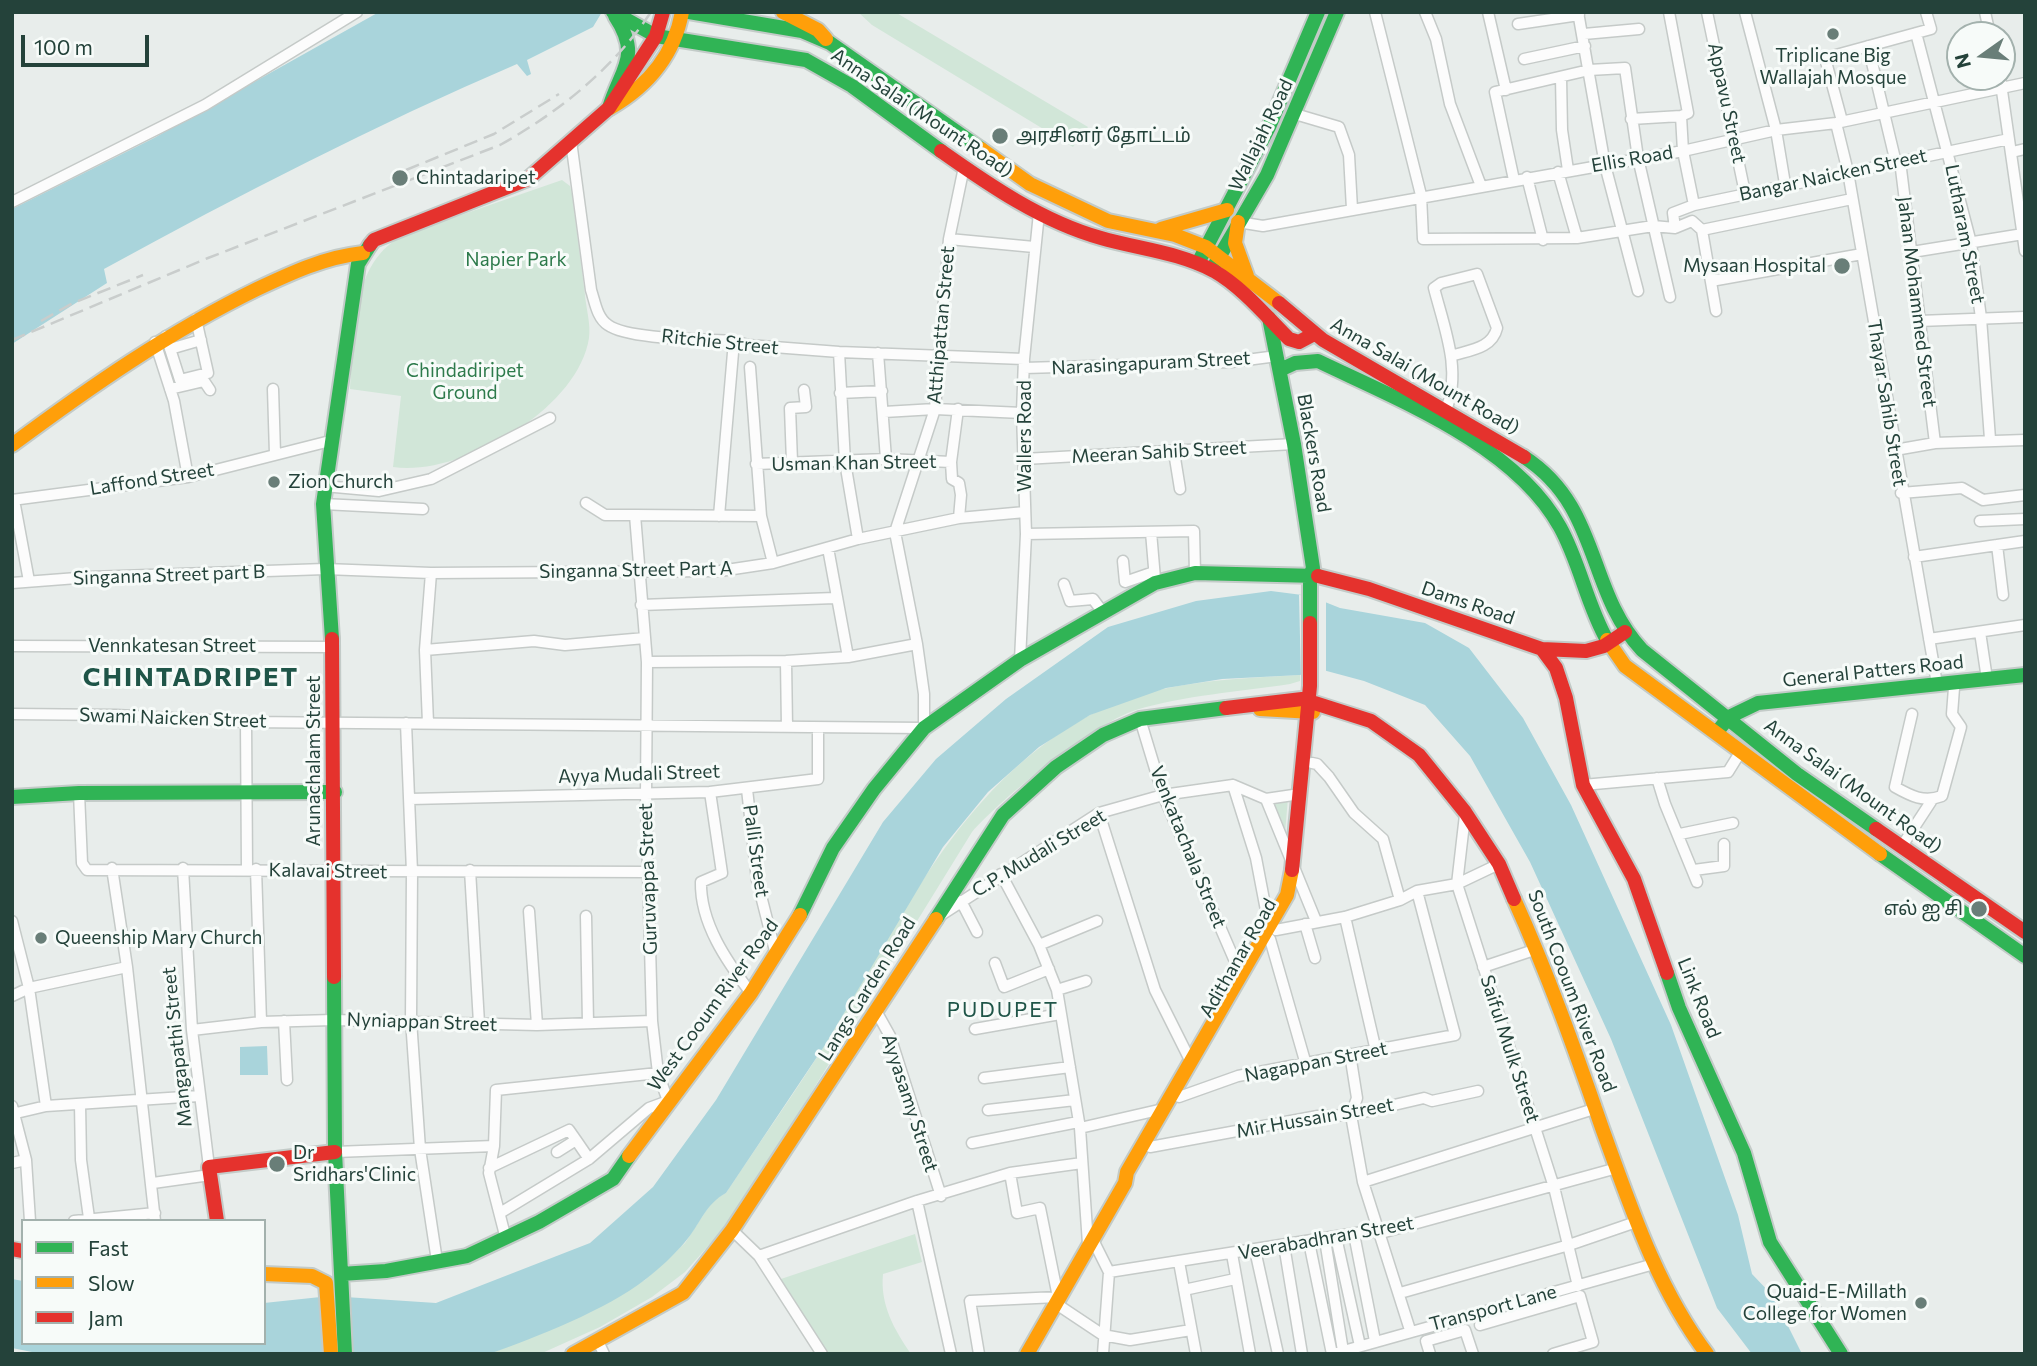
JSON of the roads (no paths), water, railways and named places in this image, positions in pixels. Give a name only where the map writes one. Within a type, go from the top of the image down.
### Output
[{"type":"main road","name":"Anna Salai (Mount Road)","points":[[613,12],[656,36],[806,60],[852,86],[964,167],[1039,213],[1098,238],[1198,262],[1227,279],[1289,339],[1299,342],[1319,337]]},
{"type":"main road","points":[[609,108],[613,89],[632,57],[630,38],[613,12]]},
{"type":"main road","points":[[609,108],[656,36],[663,12]]},
{"type":"main road","points":[[571,141],[609,108],[626,100],[659,67],[677,39],[682,12]]},
{"type":"main road","name":"Anna Salai (Mount Road)","points":[[689,12],[802,31],[831,44],[1030,184],[1108,221],[1175,235],[1206,247],[1247,276],[1319,337],[1527,459],[1559,485],[1569,500],[1625,632],[1669,674],[1729,718],[1797,774],[2025,932]]},
{"type":"main road","points":[[783,12],[818,30],[831,44]]},
{"type":"main road","name":"Wallajah Road","points":[[1198,262],[1269,127],[1318,12]]},
{"type":"main road","name":"Wallajah Road","points":[[1212,270],[1267,175],[1337,12]]},
{"type":"main road","name":"Arunachalam Street","points":[[345,1354],[335,1152],[333,647],[325,569],[323,504],[330,441],[358,264],[374,240],[528,178],[571,141]]},
{"type":"main road","points":[[1152,232],[1227,210]]},
{"type":"main road","points":[[1238,222],[1235,243],[1247,276]]},
{"type":"main road","points":[[12,445],[196,319],[302,268],[333,256],[363,253]]},
{"type":"main road","name":"Blackers Road","points":[[1269,318],[1294,444],[1313,573],[1314,701]]},
{"type":"main road","points":[[1278,363],[1318,360],[1319,337]]},
{"type":"main road","name":"Anna Salai (Mount Road)","points":[[1318,360],[1476,444],[1528,482],[1557,522],[1607,645],[1625,666],[2025,956]]},
{"type":"main road","points":[[1543,500],[1569,500],[1557,522]]},
{"type":"main road","name":"West Cooum River Road","points":[[341,1274],[386,1271],[467,1256],[506,1239],[613,1180],[668,1101],[751,993],[803,911],[832,848],[874,789],[924,728],[1020,660],[1155,578],[1195,573],[1313,573]]},
{"type":"main road","name":"Dams Road","points":[[1313,573],[1370,589],[1542,649],[1577,653],[1591,652],[1607,645]]},
{"type":"main road","points":[[1607,645],[1625,632]]},
{"type":"main road","name":"Link Road","points":[[1542,649],[1556,668],[1566,698],[1583,785],[1634,879],[1679,1007],[1744,1153],[1770,1242],[1842,1354]]},
{"type":"main road","name":"General Patters Road","points":[[1729,718],[1758,703],[1780,699],[2025,675]]},
{"type":"main road","name":"General Patters Road","points":[[1741,728],[1762,710],[2025,681]]},
{"type":"main road","name":"Langs Garden Road","points":[[573,1354],[683,1293],[732,1230],[1003,815],[1056,768],[1104,736],[1139,719],[1267,701],[1314,701]]},
{"type":"main road","name":"Adithanar Road","points":[[1027,1354],[1240,973],[1293,901],[1312,763],[1314,701]]},
{"type":"main road","name":"Adithanar Road","points":[[1296,876],[1300,794],[1314,701]]},
{"type":"main road","name":"South Cooum River Road","points":[[1314,701],[1371,721],[1419,755],[1465,812],[1499,864],[1537,949],[1597,1108],[1636,1222],[1685,1325],[1707,1354]]},
{"type":"main road","points":[[1717,732],[1729,718]]},
{"type":"main road","points":[[1736,747],[1741,728]]},
{"type":"main road","points":[[12,797],[79,793],[335,792]]},
{"type":"main road","points":[[1975,921],[1985,904]]},
{"type":"main road","name":"Adithanar Road","points":[[1125,1183],[1133,1177],[1272,932]]},
{"type":"main road","points":[[210,1171],[335,1152]]},
{"type":"main road","name":"Mangapathi Street","points":[[210,1171],[217,1219]]},
{"type":"main road","points":[[266,1274],[312,1276],[326,1283],[331,1354]]},
{"type":"street","points":[[12,202],[205,105],[358,12]]},
{"type":"street","points":[[1375,12],[1421,195],[1423,239],[1577,238],[1653,226],[1675,228],[1692,221],[1702,230],[1716,311]]},
{"type":"street","points":[[1425,12],[1436,39],[1450,104],[1481,186]]},
{"type":"street","points":[[1488,12],[1506,90]]},
{"type":"street","points":[[1631,119],[1681,116],[1688,113],[1670,12]]},
{"type":"street","name":"Appavu Street","points":[[1707,12],[1745,194]]},
{"type":"street","points":[[1745,12],[1776,130],[1785,184]]},
{"type":"street","points":[[1868,46],[1931,29],[1926,12]]},
{"type":"street","points":[[1518,24],[1579,14],[1605,165],[1638,291]]},
{"type":"street","points":[[1584,34],[1639,29]]},
{"type":"street","name":"Lutharam Street","points":[[1916,33],[1971,243],[1981,318],[1990,439]]},
{"type":"street","points":[[1524,59],[1585,46]]},
{"type":"street","name":"Jahan Mohammed Street","points":[[1868,46],[1898,162],[1936,443]]},
{"type":"street","name":"Thayar Sahib Street","points":[[1868,46],[1825,58],[1848,172],[1901,493],[1937,684]]},
{"type":"street","points":[[1514,180],[1495,92],[1589,70],[1625,68],[1638,158],[1670,297]]},
{"type":"street","points":[[1561,77],[1563,171],[1577,238]]},
{"type":"street","name":"Ellis Road","points":[[1238,222],[1263,226],[1421,195],[1605,165],[1776,130],[1839,122],[1970,91]]},
{"type":"street","points":[[2002,91],[2022,207],[2025,251]]},
{"type":"street","points":[[1295,114],[1339,127],[1349,155],[1352,209]]},
{"type":"street","points":[[1675,228],[1673,213],[1694,205],[1683,151],[1681,116]]},
{"type":"street","name":"Bangar Naicken Street","points":[[1694,205],[2009,139]]},
{"type":"street","name":"Ritchie Street","points":[[571,141],[591,290],[598,314],[607,325],[632,333],[734,341],[748,345],[942,356],[1024,364]]},
{"type":"street","points":[[2012,152],[2025,149]]},
{"type":"street","name":"Atthipattan Street","points":[[924,728],[924,694],[917,644],[895,532],[916,461],[936,409],[949,239],[964,167]]},
{"type":"street","points":[[1527,177],[1543,240]]},
{"type":"street","points":[[1702,230],[1852,199]]},
{"type":"street","name":"Wallers Road","points":[[1020,660],[1026,534],[1022,414],[1024,364],[1039,213]]},
{"type":"street","points":[[1912,252],[2023,234]]},
{"type":"street","points":[[949,239],[1034,247]]},
{"type":"street","points":[[1712,281],[1862,254]]},
{"type":"street","points":[[1446,410],[1453,386],[1451,356],[1434,288],[1441,283],[1477,274],[1497,328],[1495,336],[1486,345],[1451,356]]},
{"type":"street","points":[[1919,321],[2025,317]]},
{"type":"street","points":[[164,342],[180,380],[208,373],[196,319]]},
{"type":"street","points":[[164,342],[201,340]]},
{"type":"street","points":[[719,516],[734,341]]},
{"type":"street","points":[[164,342],[170,389],[188,477]]},
{"type":"street","points":[[839,352],[845,462],[858,539]]},
{"type":"street","points":[[878,353],[886,459]]},
{"type":"street","name":"Narasingapuram Street","points":[[1024,364],[1278,363]]},
{"type":"street","points":[[750,367],[761,516],[773,563]]},
{"type":"street","points":[[170,389],[204,381],[210,390]]},
{"type":"street","points":[[273,389],[275,454]]},
{"type":"street","points":[[792,462],[790,408],[806,407],[804,390]]},
{"type":"street","points":[[840,393],[882,391]]},
{"type":"street","points":[[884,412],[958,409],[1022,414]]},
{"type":"street","points":[[958,409],[951,462],[953,479],[958,483],[961,495],[959,518]]},
{"type":"street","points":[[324,486],[379,491],[431,479],[551,418]]},
{"type":"street","points":[[1895,450],[1936,443],[1990,439],[2025,440]]},
{"type":"street","name":"Laffond Street","points":[[13,500],[188,477],[330,441]]},
{"type":"street","name":"Meeran Sahib Street","points":[[1024,459],[1294,444]]},
{"type":"street","points":[[1174,452],[1181,489]]},
{"type":"street","name":"Usman Khan Street","points":[[756,464],[886,459],[951,462]]},
{"type":"street","points":[[1901,493],[1962,488],[1983,500],[2025,495]]},
{"type":"street","points":[[13,500],[29,581]]},
{"type":"street","points":[[586,503],[605,514],[761,516]]},
{"type":"street","points":[[323,504],[423,509]]},
{"type":"street","name":"Singanna Street Part A","points":[[325,569],[431,573],[720,571],[773,563],[858,539],[959,518],[1025,512]]},
{"type":"street","name":"Guruvappa Street","points":[[635,515],[647,662],[649,724],[646,795],[652,1021],[658,1073],[668,1101]]},
{"type":"street","points":[[1980,522],[2025,519]]},
{"type":"street","points":[[1026,534],[1194,531],[1195,573]]},
{"type":"street","points":[[1123,561],[1125,582],[1155,578],[1151,532]]},
{"type":"street","points":[[1914,557],[2025,541]]},
{"type":"street","points":[[1997,545],[2003,595]]},
{"type":"street","points":[[828,548],[835,598],[848,657]]},
{"type":"street","name":"Singanna Street part B","points":[[12,583],[325,569]]},
{"type":"street","points":[[428,723],[425,650],[431,573]]},
{"type":"street","points":[[1064,584],[1070,601],[1093,599],[1102,611]]},
{"type":"street","points":[[641,606],[835,598]]},
{"type":"street","points":[[1929,639],[2025,625]]},
{"type":"street","points":[[1980,632],[1987,679]]},
{"type":"street","points":[[425,650],[534,641],[565,645],[645,638]]},
{"type":"street","points":[[647,662],[786,661],[848,657],[917,644]]},
{"type":"street","name":"Vennkatesan Street","points":[[12,646],[333,647]]},
{"type":"street","points":[[786,661],[787,727]]},
{"type":"street","points":[[1912,714],[1895,787],[1924,800],[1932,800],[1941,796],[1961,727],[1952,714],[1954,688]]},
{"type":"street","name":"Swami Naicken Street","points":[[12,714],[116,715],[246,722],[924,728]]},
{"type":"street","name":"Venkatachala Street","points":[[1139,719],[1163,794],[1240,973]]},
{"type":"street","points":[[246,722],[246,793],[261,1022]]},
{"type":"street","points":[[406,723],[412,872],[411,1020],[420,1149],[437,1261]]},
{"type":"street","name":"Ayya Mudali Street","points":[[410,799],[710,793],[818,779],[818,728]]},
{"type":"street","points":[[1583,785],[1728,772],[1736,747]]},
{"type":"street","points":[[1312,763],[1317,764],[1329,777],[1354,813],[1383,839],[1400,900]]},
{"type":"street","points":[[1657,778],[1697,882]]},
{"type":"street","points":[[1233,785],[1266,799],[1300,794]]},
{"type":"street","points":[[1233,785],[1256,858],[1272,932],[1306,1061]]},
{"type":"street","name":"C.P. Mudali Street","points":[[933,920],[1099,813],[1163,794],[1233,785]]},
{"type":"street","name":"Palli Street","points":[[747,789],[757,880],[776,954]]},
{"type":"street","name":"Kalavai Street","points":[[79,793],[82,866],[87,870],[183,868],[648,872]]},
{"type":"street","points":[[710,793],[722,873],[701,882],[702,906],[730,965],[751,993]]},
{"type":"street","points":[[1266,799],[1311,922],[1315,958]]},
{"type":"street","points":[[1902,846],[1932,800]]},
{"type":"street","name":"Saiful Mulk Street","points":[[1465,812],[1466,829],[1457,884],[1554,1187],[1578,1286]]},
{"type":"street","points":[[1099,813],[1155,990],[1190,1060]]},
{"type":"street","points":[[1679,834],[1733,823]]},
{"type":"street","points":[[1694,870],[1724,866],[1724,844]]},
{"type":"street","points":[[1272,932],[1345,916],[1400,900],[1417,891],[1457,884],[1499,864]]},
{"type":"street","points":[[84,1219],[155,1217],[153,1183],[139,1099],[127,967],[112,868]]},
{"type":"street","name":"Mangapathi Street","points":[[183,868],[192,1030],[210,1171]]},
{"type":"street","points":[[470,870],[479,1023]]},
{"type":"street","points":[[1002,874],[1039,945],[1057,990],[1079,1125],[1090,1241],[1109,1272],[1103,1354]]},
{"type":"street","name":"Nagappan Street","points":[[1179,1097],[1238,1076],[1306,1061],[1376,1051],[1455,1035],[1417,891]]},
{"type":"street","points":[[961,901],[977,932]]},
{"type":"street","points":[[529,911],[537,1025]]},
{"type":"street","points":[[586,916],[588,1023]]},
{"type":"street","points":[[1345,916],[1376,1051]]},
{"type":"street","points":[[12,921],[29,988],[46,1106]]},
{"type":"street","points":[[1039,945],[1097,921]]},
{"type":"street","points":[[1483,967],[1537,949]]},
{"type":"street","points":[[995,963],[1004,987],[1049,969]]},
{"type":"street","points":[[12,996],[29,988],[127,967]]},
{"type":"street","points":[[1057,990],[1086,981]]},
{"type":"street","name":"Ayyasamy Street","points":[[876,1011],[890,1036],[941,1196]]},
{"type":"street","points":[[975,1029],[1060,1014]]},
{"type":"street","name":"Nyniappan Street","points":[[192,1030],[261,1022],[333,1020],[537,1025],[652,1021]]},
{"type":"street","points":[[285,1021],[287,1080]]},
{"type":"street","points":[[1350,1054],[1357,1098],[1351,1115],[1363,1182],[1410,1330]]},
{"type":"street","points":[[984,1078],[1070,1067]]},
{"type":"street","points":[[506,1239],[489,1168],[494,1146],[496,1090],[658,1073]]},
{"type":"street","name":"Mir Hussain Street","points":[[1150,1147],[1318,1116],[1351,1115],[1424,1098],[1432,1101],[1478,1091]]},
{"type":"street","points":[[30,1219],[26,1160],[13,1111],[46,1106],[200,1096]]},
{"type":"street","points":[[988,1110],[1075,1100]]},
{"type":"street","points":[[500,1213],[589,1159],[649,1108],[668,1101]]},
{"type":"street","points":[[80,1104],[81,1160],[89,1218]]},
{"type":"street","points":[[1363,1182],[1597,1108]]},
{"type":"street","points":[[972,1143],[1163,1109]]},
{"type":"street","points":[[489,1168],[569,1130],[589,1159]]},
{"type":"street","points":[[556,1153],[576,1140]]},
{"type":"street","points":[[335,1152],[494,1146]]},
{"type":"street","points":[[12,1163],[26,1160]]},
{"type":"street","points":[[759,1256],[917,1201],[941,1196],[1010,1173],[1082,1163]]},
{"type":"street","name":"Veerabadhran Street","points":[[1109,1272],[1354,1234],[1381,1233],[1617,1168]]},
{"type":"street","points":[[153,1183],[210,1171]]},
{"type":"street","points":[[1010,1173],[1017,1213],[1040,1209],[1057,1300]]},
{"type":"street","points":[[917,1201],[951,1354]]},
{"type":"street","points":[[1400,1293],[1569,1245],[1636,1222]]},
{"type":"street","points":[[732,1230],[759,1256],[822,1354]]},
{"type":"street","points":[[1354,1234],[1375,1340]]},
{"type":"street","points":[[1336,1237],[1360,1346]]},
{"type":"street","points":[[1325,1240],[1342,1353]]},
{"type":"street","points":[[1309,1242],[1342,1353]]},
{"type":"street","points":[[1284,1245],[1302,1354]]},
{"type":"street","points":[[1255,1250],[1278,1354]]},
{"type":"street","points":[[1232,1254],[1250,1354]]},
{"type":"street","points":[[1179,1262],[1196,1354]]},
{"type":"street","name":"Transport Lane","points":[[1342,1353],[1410,1330],[1654,1264]]},
{"type":"street","points":[[1184,1290],[1235,1279]]},
{"type":"street","points":[[1480,1325],[1580,1296],[1593,1342],[1553,1354]]},
{"type":"street","points":[[979,1354],[970,1301],[1057,1300],[1103,1335],[1130,1340],[1191,1330]]},
{"type":"street","points":[[1430,1354],[1426,1341],[1465,1330],[1473,1354]]},
{"type":"street","points":[[1035,1338],[1038,1354]]},
{"type":"street","points":[[597,1339],[604,1354]]},
{"type":"water","points":[[379,12],[602,12],[593,27],[527,60],[531,74],[527,76],[517,64],[464,87],[308,162],[104,269],[107,283],[12,344],[12,209],[154,138]]},
{"type":"water","points":[[1271,591],[1310,596],[1340,608],[1425,623],[1469,648],[1523,718],[1571,805],[1671,1025],[1738,1215],[1752,1274],[1773,1296],[1802,1354],[1752,1354],[1717,1308],[1611,1039],[1530,862],[1470,756],[1425,705],[1364,681],[1323,670],[1300,675],[1222,679],[1166,688],[1090,715],[1039,747],[988,792],[943,847],[825,1045],[726,1193],[713,1203],[685,1242],[661,1266],[630,1290],[591,1312],[489,1354],[42,1354],[12,1348],[12,1279],[21,1281],[21,1345],[266,1345],[266,1303],[330,1296],[436,1303],[590,1243],[653,1187],[716,1100],[883,822],[936,759],[1006,699],[1108,627],[1196,601]]},
{"type":"water","points":[[267,1046],[268,1075],[240,1075],[240,1047]]},
{"type":"railway","points":[[12,340],[208,258],[500,145],[583,88],[620,52],[651,12]]},
{"type":"railway","points":[[406,170],[494,134],[559,94]]},
{"type":"railway","points":[[41,321],[73,303],[143,275]]},
{"type":"place","name":"Triplicane Big Wallajah Mosque","points":[[1833,34]]},
{"type":"place","name":"அரசினர் தோட்டம்","points":[[1000,136]]},
{"type":"place","name":"Chintadaripet","points":[[400,178]]},
{"type":"place","name":"Mysaan Hospital","points":[[1842,266]]},
{"type":"place","name":"Zion Church","points":[[274,482]]},
{"type":"place","name":"எல் ஐ சி","points":[[1979,909]]},
{"type":"place","name":"Queenship Mary Church","points":[[41,938]]},
{"type":"place","name":"Dr Sridhars'Clinic","points":[[277,1164]]},
{"type":"place","name":"Quaid-E-Millath College for Women","points":[[1921,1303]]},
{"type":"district","name":"CHINTADRIPET","points":[[191,677]]},
{"type":"district","name":"PUDUPET","points":[[1003,1010]]},
{"type":"park label","name":"Napier Park","points":[[516,260]]},
{"type":"park label","name":"Chindadiripet Ground","points":[[465,382]]}]
